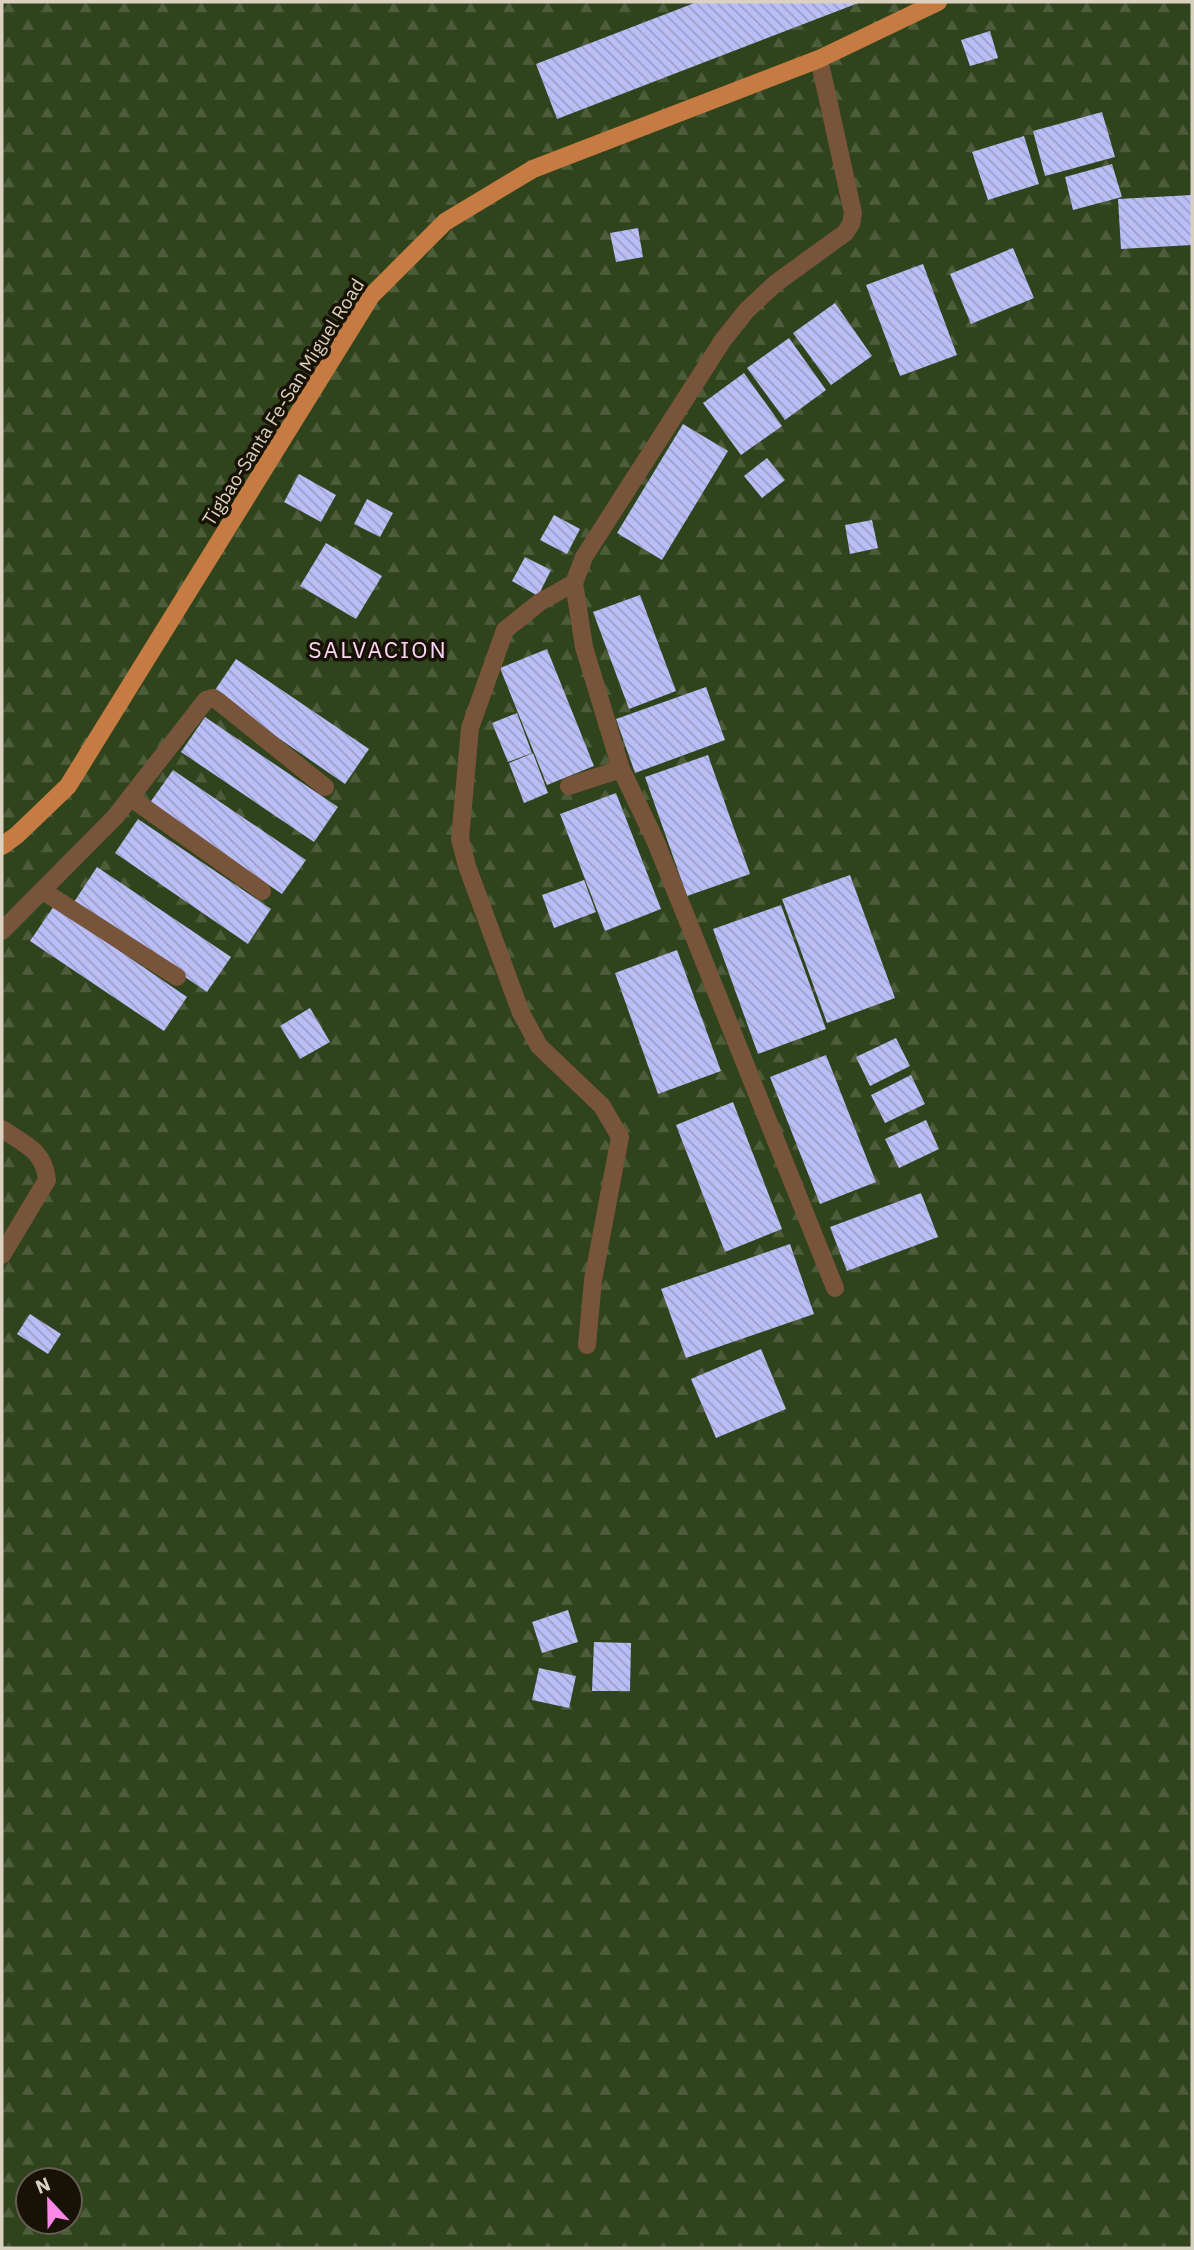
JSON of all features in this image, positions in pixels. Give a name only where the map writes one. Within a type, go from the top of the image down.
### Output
[{"type":"main road","name":"Tigbao-Santa Fe-San Miguel Road","points":[[2,846],[68,786],[371,296],[445,222],[533,169],[819,59],[938,2]]},
{"type":"street","points":[[819,59],[853,213],[851,224],[845,233],[776,284],[747,310],[723,340],[584,557],[574,583],[584,647],[621,769],[660,852],[835,1288]]},
{"type":"street","points":[[574,583],[540,602],[505,630],[470,728],[460,839],[467,866],[520,1013],[540,1046],[602,1106],[620,1137],[593,1280],[587,1345]]},
{"type":"street","points":[[2,931],[115,817],[206,700],[213,698],[326,788]]},
{"type":"street","points":[[569,786],[621,769]]},
{"type":"street","points":[[131,798],[262,891]]},
{"type":"street","points":[[43,891],[177,977]]},
{"type":"street","points":[[2,1129],[38,1154],[44,1163],[47,1180],[2,1255]]},
{"type":"green space","points":[[2,2],[1192,2],[1192,2248],[2,2248]]},
{"type":"building","points":[[697,2],[861,2],[557,119],[536,64]]},
{"type":"building","points":[[990,31],[998,58],[970,66],[961,40]]},
{"type":"building","points":[[1102,112],[1115,157],[1045,176],[1033,131]]},
{"type":"building","points":[[1024,136],[1039,184],[988,200],[972,152]]},
{"type":"building","points":[[1112,164],[1122,197],[1073,210],[1065,177]]},
{"type":"building","points":[[1192,195],[1192,245],[1121,249],[1118,199]]},
{"type":"building","points":[[638,228],[643,257],[616,262],[610,233]]},
{"type":"building","points":[[1013,248],[1034,298],[971,324],[950,274]]},
{"type":"building","points":[[923,264],[957,355],[900,376],[866,285]]},
{"type":"building","points":[[835,303],[872,356],[831,385],[793,333]]},
{"type":"building","points":[[789,338],[826,390],[785,420],[747,368]]},
{"type":"building","points":[[744,373],[782,426],[741,455],[703,403]]},
{"type":"building","points":[[683,424],[728,451],[662,560],[617,533]]},
{"type":"building","points":[[767,458],[785,480],[762,498],[744,476]]},
{"type":"building","points":[[299,474],[336,495],[321,522],[284,502]]},
{"type":"building","points":[[367,499],[393,513],[380,537],[354,524]]},
{"type":"building","points":[[554,515],[580,529],[567,554],[540,540]]},
{"type":"building","points":[[872,520],[878,548],[850,554],[845,525]]},
{"type":"building","points":[[326,543],[382,576],[356,619],[300,586]]},
{"type":"building","points":[[525,557],[551,570],[538,596],[512,581]]},
{"type":"building","points":[[640,595],[676,691],[629,709],[593,612]]},
{"type":"building","points":[[547,649],[594,766],[547,785],[500,668]]},
{"type":"building","points":[[236,659],[369,749],[345,784],[213,693]]},
{"type":"building","points":[[706,687],[725,740],[635,773],[616,719]]},
{"type":"building","points":[[517,713],[532,753],[508,762],[492,723]]},
{"type":"building","points":[[205,717],[338,807],[314,842],[181,752]]},
{"type":"building","points":[[533,753],[548,793],[524,803],[509,763]]},
{"type":"building","points":[[708,755],[750,874],[687,896],[645,777]]},
{"type":"building","points":[[173,770],[306,860],[282,894],[149,804]]},
{"type":"building","points":[[616,793],[661,909],[605,931],[560,814]]},
{"type":"building","points":[[138,819],[271,909],[248,944],[115,853]]},
{"type":"building","points":[[97,867],[231,957],[207,992],[74,902]]},
{"type":"building","points":[[850,875],[895,998],[827,1023],[782,899]]},
{"type":"building","points":[[584,880],[596,912],[554,928],[542,895]]},
{"type":"building","points":[[781,905],[826,1029],[758,1054],[713,929]]},
{"type":"building","points":[[54,906],[187,997],[164,1031],[30,941]]},
{"type":"building","points":[[677,950],[721,1071],[658,1094],[615,973]]},
{"type":"building","points":[[310,1008],[330,1042],[300,1059],[280,1026]]},
{"type":"building","points":[[896,1038],[910,1066],[870,1086],[856,1057]]},
{"type":"building","points":[[826,1055],[876,1182],[820,1204],[770,1077]]},
{"type":"building","points":[[911,1075],[925,1104],[885,1123],[871,1095]]},
{"type":"building","points":[[733,1102],[782,1229],[725,1252],[676,1125]]},
{"type":"building","points":[[926,1120],[939,1149],[899,1168],[885,1139]]},
{"type":"building","points":[[921,1193],[938,1237],[847,1271],[830,1227]]},
{"type":"building","points":[[790,1244],[814,1314],[686,1358],[661,1289]]},
{"type":"building","points":[[30,1314],[61,1334],[48,1354],[17,1334]]},
{"type":"building","points":[[761,1349],[786,1409],[716,1438],[691,1379]]},
{"type":"building","points":[[568,1610],[578,1642],[542,1653],[532,1622]]},
{"type":"building","points":[[594,1642],[631,1643],[630,1691],[592,1691]]},
{"type":"building","points":[[539,1668],[576,1676],[569,1708],[532,1700]]},
{"type":"district","name":"SALVACION","points":[[378,650]]}]
